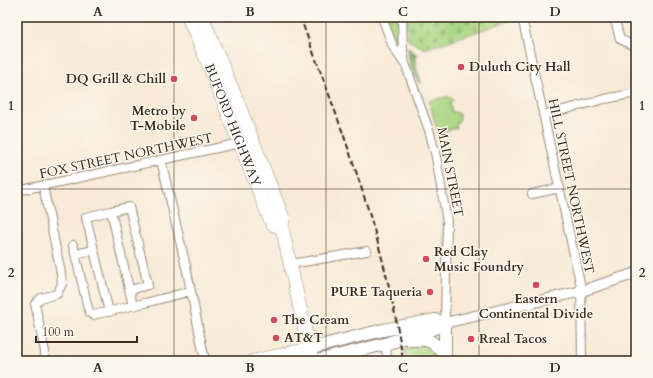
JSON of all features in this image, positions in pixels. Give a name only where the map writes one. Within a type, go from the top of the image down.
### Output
[{"type":"main road","name":"BUFORD HIGHWAY","points":[[188,17],[221,95],[272,224],[282,228]]},
{"type":"main road","name":"BUFORD HIGHWAY","points":[[201,18],[254,143],[283,218],[282,228],[310,355]]},
{"type":"main road","points":[[221,95],[227,99],[231,105],[247,140],[251,144],[254,143]]},
{"type":"main road","points":[[240,143],[253,154],[264,186],[274,195]]},
{"type":"main road","points":[[253,361],[310,355],[360,335],[435,320],[445,323]]},
{"type":"main road","points":[[316,361],[400,340],[445,323]]},
{"type":"main road","name":"MAIN STREET","points":[[445,323],[445,358]]},
{"type":"main road","points":[[400,340],[427,340],[436,345],[445,358]]},
{"type":"street","points":[[382,17],[393,47],[406,66]]},
{"type":"street","points":[[402,17],[403,52],[406,66]]},
{"type":"street","name":"HILL STREET NORTHWEST","points":[[522,17],[582,291],[582,361]]},
{"type":"street","points":[[614,17],[620,39],[636,47]]},
{"type":"street","name":"MAIN STREET","points":[[406,66],[436,157],[446,213],[445,323]]},
{"type":"street","points":[[544,115],[605,99],[636,93]]},
{"type":"street","name":"FOX STREET NORTHWEST","points":[[17,191],[240,143]]},
{"type":"street","points":[[161,160],[191,291],[205,361]]},
{"type":"street","points":[[42,186],[61,273],[62,284],[56,294],[41,298],[35,304],[45,352],[45,361]]},
{"type":"street","points":[[532,194],[560,188]]},
{"type":"street","points":[[109,312],[86,217],[129,207],[148,285],[130,290]]},
{"type":"street","points":[[111,211],[133,306]]},
{"type":"street","points":[[73,245],[88,308],[90,313],[93,315],[191,291]]},
{"type":"street","points":[[75,254],[94,250]]},
{"type":"street","points":[[291,264],[367,251]]},
{"type":"street","points":[[445,323],[582,291],[636,273]]},
{"type":"street","points":[[385,344],[388,361]]},
{"type":"green space","points":[[384,17],[399,17],[400,44],[397,46]]},
{"type":"green space","points":[[406,17],[515,17],[515,19],[425,49],[408,40]]},
{"type":"green space","points":[[408,48],[418,55],[415,62],[421,84],[415,77],[411,68]]},
{"type":"green space","points":[[445,97],[452,99],[453,101],[450,104],[452,112],[459,114],[460,119],[456,124],[457,128],[438,132],[429,101]]},
{"type":"green space","points":[[423,344],[432,351],[435,355],[436,361],[406,361],[405,349]]},
{"type":"railway","points":[[300,17],[347,144],[374,229],[386,273],[403,361]]},
{"type":"place","name":"Duluth City Hall","points":[[461,67]]},
{"type":"place","name":"DQ Grill & Chill","points":[[174,79]]},
{"type":"place","name":"Metro by T-Mobile","points":[[194,118]]},
{"type":"place","name":"Red Clay Music Foundry","points":[[426,259]]},
{"type":"place","name":"Eastern Continental Divide","points":[[536,285]]},
{"type":"place","name":"PURE Taqueria","points":[[430,292]]},
{"type":"place","name":"The Cream","points":[[274,320]]},
{"type":"place","name":"AT&T","points":[[276,338]]},
{"type":"place","name":"Rreal Tacos","points":[[471,339]]}]
